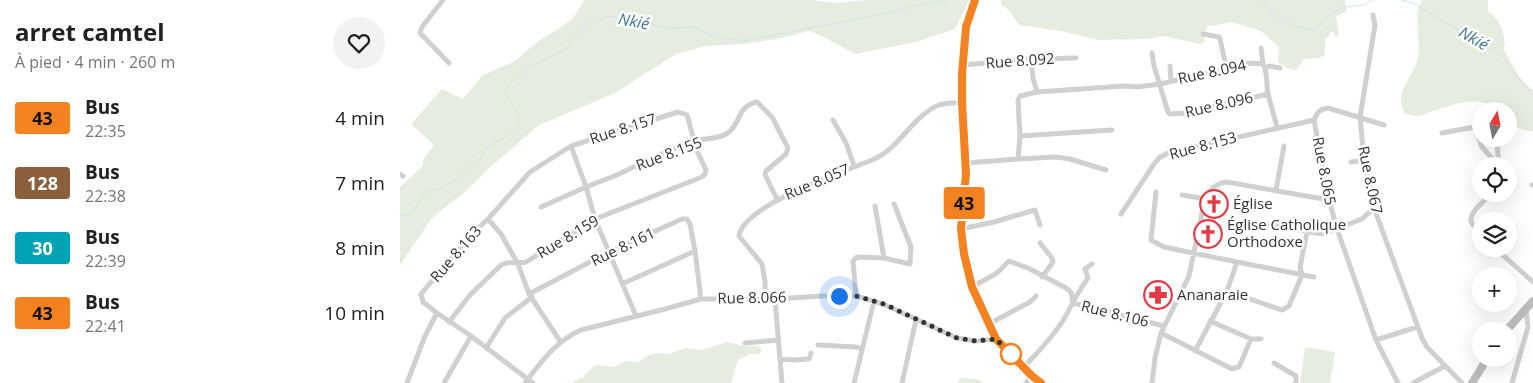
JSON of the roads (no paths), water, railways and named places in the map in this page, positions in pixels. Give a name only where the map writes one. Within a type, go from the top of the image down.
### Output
[{"type":"main road","points":[[1516,322],[1529,310],[1533,301]]},
{"type":"main road","points":[[1472,383],[1482,367]]},
{"type":"street","points":[[443,0],[422,27],[420,33],[449,63]]},
{"type":"street","points":[[974,1],[966,27],[963,65],[962,102],[966,163],[961,229],[964,254],[972,287],[996,339],[1041,383]]},
{"type":"street","name":"Rue 8.067","points":[[1373,15],[1375,25],[1360,117],[1364,160],[1374,208],[1427,347],[1462,383]]},
{"type":"street","points":[[1203,34],[1218,37],[1221,42],[1223,58],[1228,68]]},
{"type":"street","points":[[1260,48],[1264,66],[1280,68]]},
{"type":"street","name":"Rue 8.096","points":[[1152,53],[1168,112],[1173,115],[1189,113],[1268,94],[1277,127]]},
{"type":"street","name":"Rue 8.092","points":[[963,65],[1031,59],[1076,58]]},
{"type":"street","points":[[1018,158],[1020,136],[1018,100],[1020,96],[1037,92],[1031,59]]},
{"type":"street","name":"Rue 8.094","points":[[1037,92],[1124,86],[1138,87],[1160,84],[1246,64],[1264,66],[1268,94]]},
{"type":"street","points":[[1170,66],[1172,81]]},
{"type":"street","name":"Rue 8.155","points":[[541,207],[618,175],[656,156],[694,143],[697,140],[725,135],[732,130],[739,114],[757,102],[772,117],[788,148],[786,154],[766,171],[765,175],[777,200]]},
{"type":"street","name":"Rue 8.057","points":[[765,299],[765,281],[762,264],[739,236],[750,219],[777,200],[874,159],[890,149],[929,111],[940,105],[962,102]]},
{"type":"street","name":"Rue 8.065","points":[[1360,117],[1328,108],[1322,109],[1317,113],[1314,120],[1329,200],[1337,229],[1376,340],[1398,383]]},
{"type":"street","name":"Rue 8.157","points":[[586,187],[571,146],[678,112],[686,115],[694,143]]},
{"type":"street","points":[[1360,117],[1384,125]]},
{"type":"street","points":[[833,120],[846,143],[854,166]]},
{"type":"street","name":"Rue 8.153","points":[[1122,214],[1159,158],[1184,149],[1314,120]]},
{"type":"street","points":[[1442,133],[1472,128]]},
{"type":"street","points":[[1020,136],[1112,130]]},
{"type":"street","name":"Rue 8.159","points":[[449,322],[470,296],[506,262],[518,264],[526,262],[595,219],[702,177],[706,170],[694,143]]},
{"type":"street","points":[[488,219],[530,172],[571,146]]},
{"type":"street","points":[[1276,190],[1284,146]]},
{"type":"street","points":[[1483,148],[1499,166],[1497,148]]},
{"type":"street","points":[[966,163],[1018,158],[1056,157],[1070,159],[1106,170]]},
{"type":"street","points":[[1351,162],[1364,160]]},
{"type":"street","points":[[1152,383],[1161,333],[1184,288],[1194,254],[1202,212],[1212,188],[1220,182],[1227,182],[1329,200]]},
{"type":"street","points":[[586,187],[595,219],[636,316]]},
{"type":"street","points":[[1156,192],[1151,240],[1164,247],[1314,277]]},
{"type":"street","points":[[1182,195],[1206,199]]},
{"type":"street","points":[[1475,212],[1484,202]]},
{"type":"street","points":[[856,296],[853,261],[857,257],[884,258],[908,264],[911,261],[911,247],[894,204]]},
{"type":"street","points":[[874,206],[884,258]]},
{"type":"street","points":[[1257,223],[1323,234],[1362,219],[1374,208]]},
{"type":"street","points":[[961,229],[1035,210],[1040,225]]},
{"type":"street","points":[[1202,212],[1214,214]]},
{"type":"street","name":"Rue 8.161","points":[[486,348],[506,318],[531,296],[609,252],[682,218],[687,219],[690,224],[696,251]]},
{"type":"street","name":"Rue 8.163","points":[[533,383],[526,381],[471,336],[423,302],[422,294],[470,236],[488,219],[501,234],[518,264],[531,296],[560,341]]},
{"type":"street","points":[[1227,291],[1282,310],[1289,306],[1302,275],[1300,267],[1307,232]]},
{"type":"street","points":[[1040,243],[1053,262],[1042,277]]},
{"type":"street","points":[[622,284],[696,251],[701,299]]},
{"type":"street","points":[[1505,257],[1533,282]]},
{"type":"street","name":"Rue 8.106","points":[[972,287],[997,273],[1009,261],[1028,268],[1066,288],[1071,292],[1073,303],[1164,326]]},
{"type":"street","points":[[1195,351],[1227,291],[1237,262]]},
{"type":"street","points":[[1024,367],[1054,334],[1088,278],[1085,269],[1092,264]]},
{"type":"street","name":"Rue 8.066","points":[[526,381],[544,357],[560,341],[581,330],[701,299],[856,296],[884,304],[957,338],[975,341],[996,339]]},
{"type":"street","points":[[989,324],[1030,302],[1036,296]]},
{"type":"street","points":[[774,299],[782,383]]},
{"type":"street","points":[[854,383],[874,301]]},
{"type":"street","points":[[1512,383],[1528,327],[1529,310]]},
{"type":"street","points":[[416,383],[408,381],[425,336],[437,313]]},
{"type":"street","points":[[902,383],[916,320]]},
{"type":"street","points":[[1210,321],[1251,339],[1261,339]]},
{"type":"street","points":[[1376,340],[1418,327]]},
{"type":"street","points":[[1161,333],[1232,369],[1239,367],[1251,339]]},
{"type":"street","points":[[444,383],[471,336]]},
{"type":"street","points":[[745,343],[778,340]]},
{"type":"street","points":[[818,345],[862,349]]},
{"type":"street","points":[[780,359],[809,359],[811,353]]},
{"type":"street","points":[[1274,363],[1296,376],[1296,383]]},
{"type":"street","points":[[1413,383],[1445,366]]},
{"type":"street","points":[[1026,383],[1031,375]]},
{"type":"waterway","name":"Nkié","points":[[400,216],[411,214],[426,192],[442,188],[454,181],[483,156],[485,148],[502,139],[518,125],[519,115],[505,93],[509,84],[527,68],[566,49],[576,35],[591,23],[609,16],[669,28],[693,27],[718,38],[743,41],[946,0]]},
{"type":"waterway","name":"Nkié","points":[[1258,0],[1282,20],[1315,31],[1330,14],[1344,7],[1364,5],[1372,0]]},
{"type":"waterway","name":"Nkié","points":[[1402,0],[1412,3],[1502,55],[1520,81],[1533,94]]},
{"type":"place","name":"Église","points":[[1214,204]]},
{"type":"place","name":"Église Catholique Orthodoxe","points":[[1208,234]]},
{"type":"place","name":"Ananaraie","points":[[1158,295]]}]
